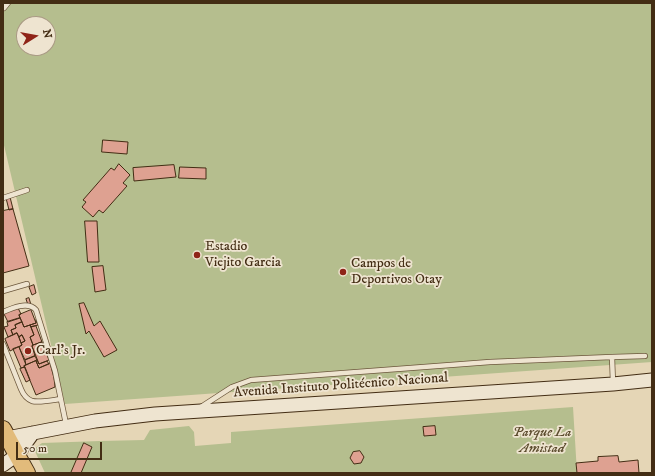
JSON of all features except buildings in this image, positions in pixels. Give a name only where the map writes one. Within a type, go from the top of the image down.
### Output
[{"type":"highway","points":[[4,436],[27,473]]},
{"type":"street","name":"Avenida Instituto Politécnico Nacional","points":[[4,436],[94,421],[155,414],[614,384],[652,380]]},
{"type":"street","points":[[3,465],[17,456],[33,432]]},
{"type":"lane","points":[[4,8],[8,3]]},
{"type":"lane","points":[[3,198],[27,190]]},
{"type":"lane","points":[[3,291],[27,284]]},
{"type":"lane","points":[[3,312],[20,306],[31,307],[36,310],[55,372],[66,426]]},
{"type":"lane","points":[[3,344],[20,389],[30,401],[37,402],[61,399]]},
{"type":"lane","points":[[193,412],[232,387],[251,380],[490,362],[645,356]]},
{"type":"lane","points":[[612,357],[614,384]]},
{"type":"green space","name":"Campos de Deportivos Otay","points":[[3,3],[652,3],[652,362],[65,404],[3,141]]},
{"type":"green space","name":"Parque La Amistad","points":[[573,407],[577,473],[45,473],[34,449],[42,443],[144,440],[150,430],[189,426],[194,432],[195,446],[231,443],[231,432]]},
{"type":"place","name":"Estadio Viejito Garcia","points":[[197,255]]},
{"type":"place","name":"Campos de Deportivos Otay","points":[[343,272]]},
{"type":"place","name":"Carl's Jr.","points":[[28,351]]}]
